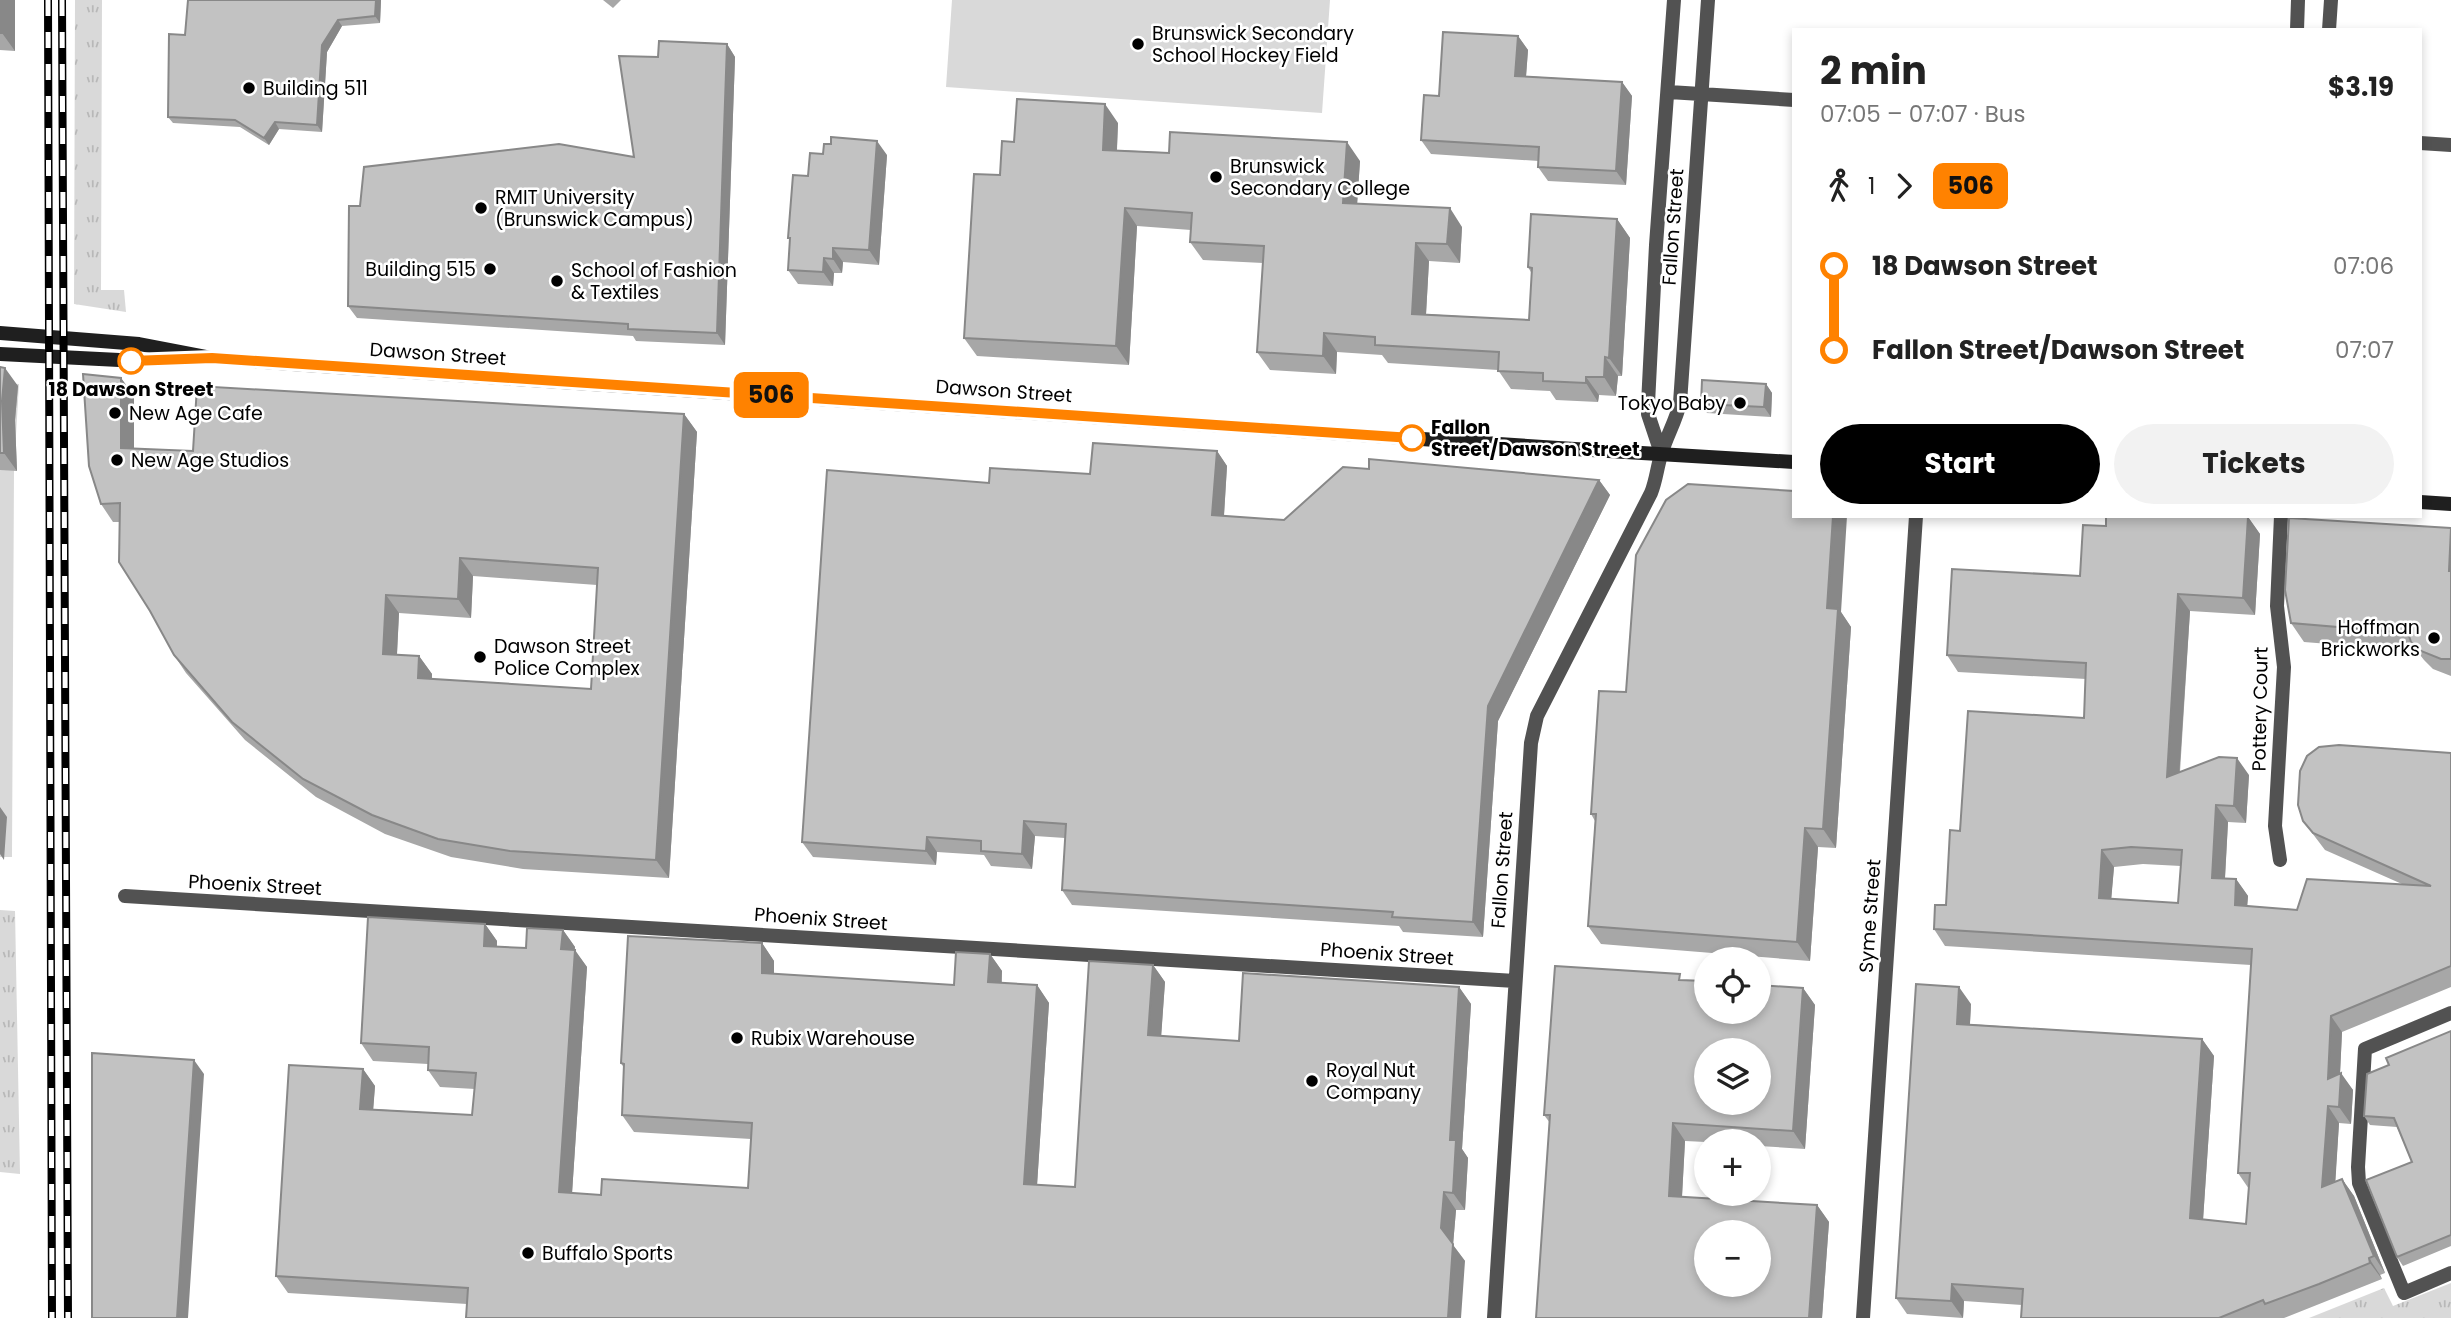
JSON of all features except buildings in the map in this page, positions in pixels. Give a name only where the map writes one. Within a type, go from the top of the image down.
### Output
[{"type":"street","name":"Fallon Street","points":[[1661,453],[1648,414],[1648,404],[1656,245],[1674,0]]},
{"type":"street","name":"Fallon Street","points":[[1493,1318],[1524,829],[1533,728],[1651,493],[1661,453],[1677,418],[1708,0]]},
{"type":"street","points":[[2297,28],[2298,0]]},
{"type":"street","points":[[2329,28],[2331,0]]},
{"type":"street","points":[[1669,92],[1792,100]]},
{"type":"street","points":[[2422,142],[2451,145]]},
{"type":"street","name":"Dawson Street","points":[[0,333],[139,344],[212,358]]},
{"type":"street","name":"Dawson Street","points":[[0,354],[139,361],[212,358],[1792,462]]},
{"type":"street","points":[[2422,502],[2451,505]]},
{"type":"street","name":"Syme Street","points":[[1863,1318],[1916,518]]},
{"type":"street","name":"Pottery Court","points":[[2280,860],[2275,827],[2284,667],[2277,606],[2281,518]]},
{"type":"street","name":"Phoenix Street","points":[[125,896],[1515,981]]},
{"type":"street","points":[[2451,1013],[2365,1049],[2358,1167],[2359,1183],[2404,1293],[2451,1273]]},
{"type":"green space","points":[[75,0],[102,0],[101,290],[124,290],[126,312],[74,304]]},
{"type":"green space","name":"Brunswick Secondary School Hockey Field","points":[[952,0],[1330,0],[1322,113],[946,87]]},
{"type":"green space","points":[[0,383],[19,384],[14,469],[12,857],[0,857]]},
{"type":"green space","points":[[0,910],[15,911],[20,1174],[0,1172]]},
{"type":"green space","points":[[2451,1283],[2451,1318],[2309,1318],[2384,1288],[2393,1306]]},
{"type":"railway","points":[[48,0],[52,1318]]},
{"type":"railway","points":[[62,0],[68,1318]]},
{"type":"bus line","name":"506","points":[[131,361],[212,358],[1412,438]]},
{"type":"place","name":"Brunswick Secondary School Hockey Field","points":[[1138,44]]},
{"type":"place","name":"Building 511","points":[[249,88]]},
{"type":"place","name":"Brunswick Secondary College","points":[[1216,177]]},
{"type":"place","name":"RMIT University (Brunswick Campus)","points":[[481,208]]},
{"type":"place","name":"Building 515","points":[[490,269]]},
{"type":"place","name":"School of Fashion & Textiles","points":[[557,281]]},
{"type":"place","name":"18 Dawson Street","points":[[131,361]]},
{"type":"place","name":"Tokyo Baby","points":[[1740,403]]},
{"type":"place","name":"New Age Cafe","points":[[115,413]]},
{"type":"place","name":"Fallon Street/Dawson Street","points":[[1412,438]]},
{"type":"place","name":"New Age Studios","points":[[117,460]]},
{"type":"place","name":"Hoffman Brickworks","points":[[2434,638]]},
{"type":"place","name":"Dawson Street Police Complex","points":[[480,657]]},
{"type":"place","name":"Rubix Warehouse","points":[[737,1038]]},
{"type":"place","name":"Royal Nut Company","points":[[1312,1081]]},
{"type":"place","name":"Buffalo Sports","points":[[528,1253]]}]
